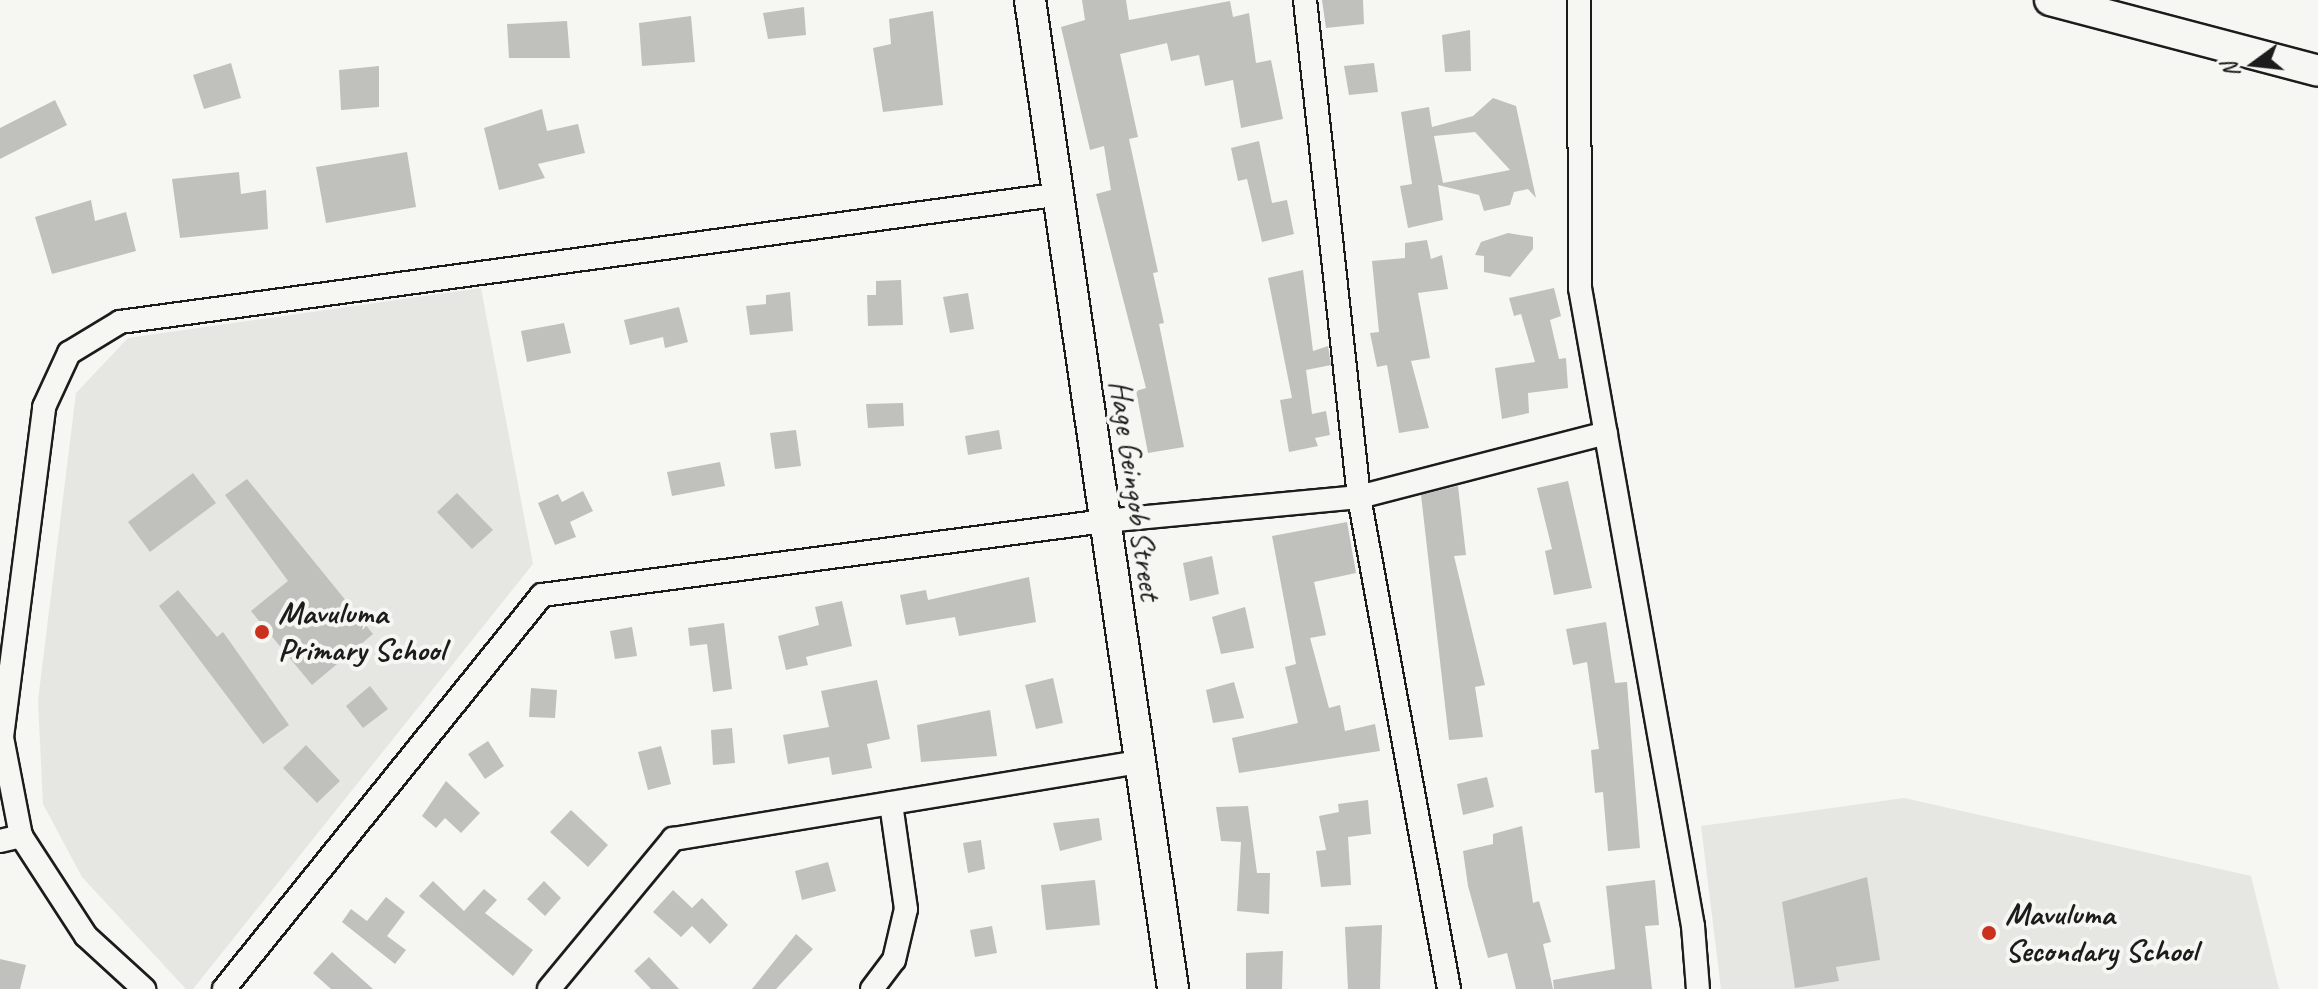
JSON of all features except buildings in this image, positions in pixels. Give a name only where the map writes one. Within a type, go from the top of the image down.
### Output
[{"type":"street","name":"Hage Geingob Street","points":[[1030,0],[1054,195],[1173,989]]},
{"type":"street","points":[[1305,0],[1359,497],[1449,989]]},
{"type":"street","points":[[1579,0],[1580,288],[1693,926],[1698,989]]},
{"type":"street","points":[[2050,0],[2318,71]]},
{"type":"street","points":[[144,989],[86,936],[11,839],[2,737],[44,407],[69,353],[120,322],[1054,195]]},
{"type":"street","points":[[224,989],[542,595],[1105,521],[1359,497],[1606,433]]},
{"type":"street","points":[[549,989],[673,839],[1138,762]]},
{"type":"street","points":[[872,989],[894,960],[906,909],[891,803]]},
{"type":"shaded area","name":"Mavuluma Primary School","points":[[481,288],[533,564],[193,989],[186,989],[82,877],[43,804],[38,700],[76,393],[128,338]]},
{"type":"shaded area","name":"Mavuluma Secondary School","points":[[1904,798],[2251,876],[2279,989],[1721,989],[1701,826]]},
{"type":"place","name":"Mavuluma Primary School","points":[[262,632]]},
{"type":"place","name":"Mavuluma Secondary School","points":[[1989,933]]}]
